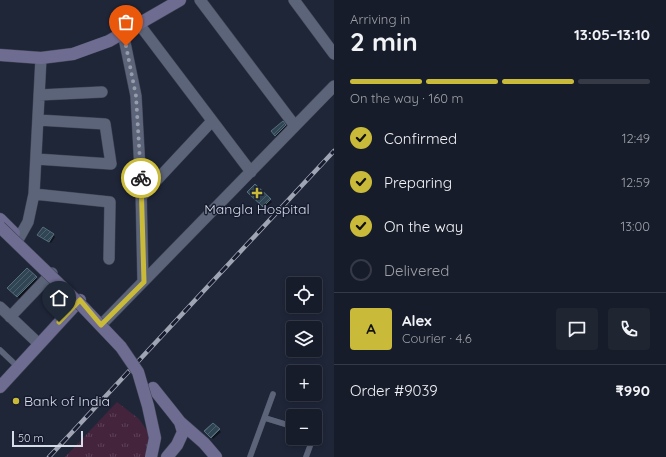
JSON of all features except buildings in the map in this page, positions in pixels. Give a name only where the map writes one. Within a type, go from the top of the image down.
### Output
[{"type":"street","points":[[0,54],[41,58],[73,54],[109,41],[180,0]]},
{"type":"street","points":[[200,0],[296,126]]},
{"type":"street","points":[[294,0],[334,54]]},
{"type":"street","points":[[139,24],[251,172]]},
{"type":"street","points":[[123,33],[136,96],[144,282]]},
{"type":"street","points":[[19,238],[28,222],[34,194],[41,58]]},
{"type":"street","points":[[101,325],[334,86]]},
{"type":"street","points":[[39,95],[102,92]]},
{"type":"street","points":[[36,159],[111,164],[105,124],[38,120]]},
{"type":"street","points":[[141,197],[212,121]]},
{"type":"street","points":[[34,194],[110,202],[108,259]]},
{"type":"street","points":[[0,219],[80,300],[111,335]]},
{"type":"street","points":[[0,227],[82,306],[121,348],[138,372],[148,406],[155,438],[151,457]]},
{"type":"street","points":[[10,317],[52,273]]},
{"type":"street","points":[[0,387],[80,300]]},
{"type":"street","points":[[0,307],[39,344]]},
{"type":"street","points":[[153,388],[173,412],[182,427],[204,444],[216,457]]},
{"type":"street","points":[[167,457],[177,445],[182,427]]},
{"type":"lane","points":[[0,350],[18,367]]},
{"type":"lane","points":[[250,457],[273,394]]},
{"type":"lane","points":[[265,418],[286,424]]},
{"type":"lane","points":[[306,457],[310,445]]},
{"type":"green space","points":[[117,402],[139,419],[158,446],[151,457],[65,457]]},
{"type":"railway","points":[[49,457],[334,151]]},
{"type":"way so far","points":[[126,46],[136,96],[141,178]]},
{"type":"place","name":"Mangla Hospital","points":[[257,193]]},
{"type":"place","name":"Bank of India","points":[[16,401]]},
{"type":"route","points":[[59,322],[80,300],[101,325],[144,282],[141,178]]}]
